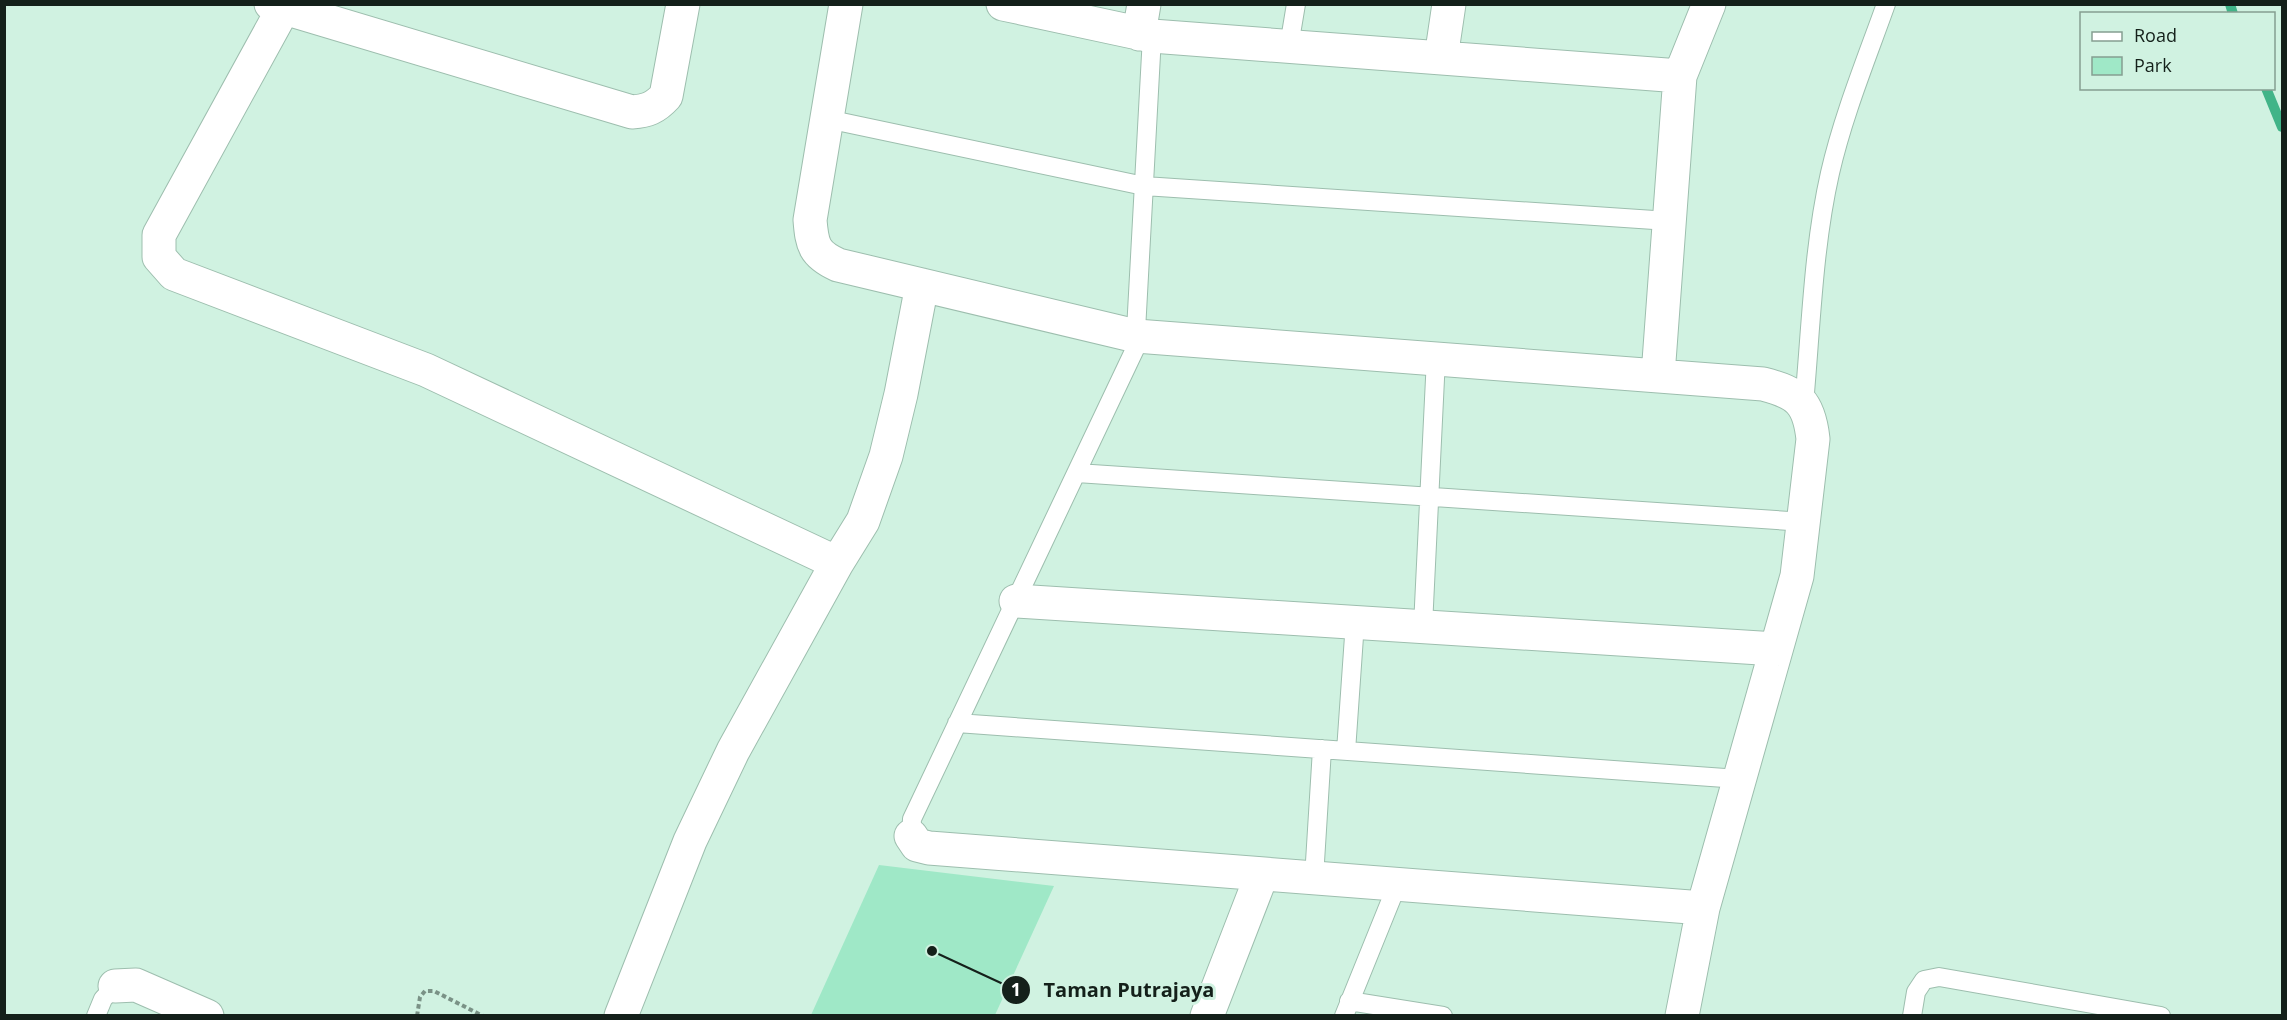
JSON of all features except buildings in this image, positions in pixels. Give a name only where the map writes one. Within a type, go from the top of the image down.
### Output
[{"type":"street","points":[[684,4],[666,96],[657,106],[647,111],[632,112],[277,7],[159,235],[159,257],[174,274],[426,370],[837,563]]},
{"type":"street","points":[[846,4],[810,220],[816,249],[823,258],[838,265],[1136,336],[1763,384],[1787,390],[1804,404],[1811,420],[1813,439],[1797,576],[1702,908],[1682,1016]]},
{"type":"street","points":[[1003,4],[1289,46],[1680,76]]},
{"type":"street","points":[[1441,58],[1449,4]]},
{"type":"street","points":[[1658,375],[1680,76],[1709,4]]},
{"type":"street","points":[[621,1016],[695,831],[733,752],[837,563],[863,521],[886,456],[901,394],[922,285]]},
{"type":"street","points":[[1016,601],[1776,649]]},
{"type":"street","points":[[911,836],[917,845],[929,848],[1702,908]]},
{"type":"street","points":[[1207,1016],[1262,874]]},
{"type":"street","points":[[115,986],[136,985],[207,1016]]},
{"type":"lane","points":[[1289,46],[1296,4]]},
{"type":"lane","points":[[1804,404],[1821,226],[1830,174],[1842,128],[1886,4]]},
{"type":"lane","points":[[911,836],[912,819],[1129,364],[1136,336],[1144,186],[1145,25]]},
{"type":"lane","points":[[827,119],[1144,186],[1670,221]]},
{"type":"lane","points":[[1423,626],[1436,358]]},
{"type":"lane","points":[[1077,472],[1804,522]]},
{"type":"lane","points":[[1346,751],[1355,622]]},
{"type":"lane","points":[[957,723],[1739,779]]},
{"type":"lane","points":[[1314,878],[1322,749]]},
{"type":"lane","points":[[1397,885],[1346,1008],[1443,1016]]},
{"type":"lane","points":[[1912,1016],[1916,992],[1924,980],[1939,977],[2161,1016]]},
{"type":"lane","points":[[96,1016],[103,999],[115,986]]},
{"type":"path","points":[[417,1016],[420,997],[425,991],[434,991],[483,1016]]},
{"type":"green space","points":[[879,865],[1054,886],[995,1015],[811,1015]]},
{"type":"waterway","points":[[2230,4],[2232,12]]},
{"type":"waterway","points":[[2267,90],[2282,127]]},
{"type":"place","name":"Taman Putrajaya","points":[[932,951]]}]
